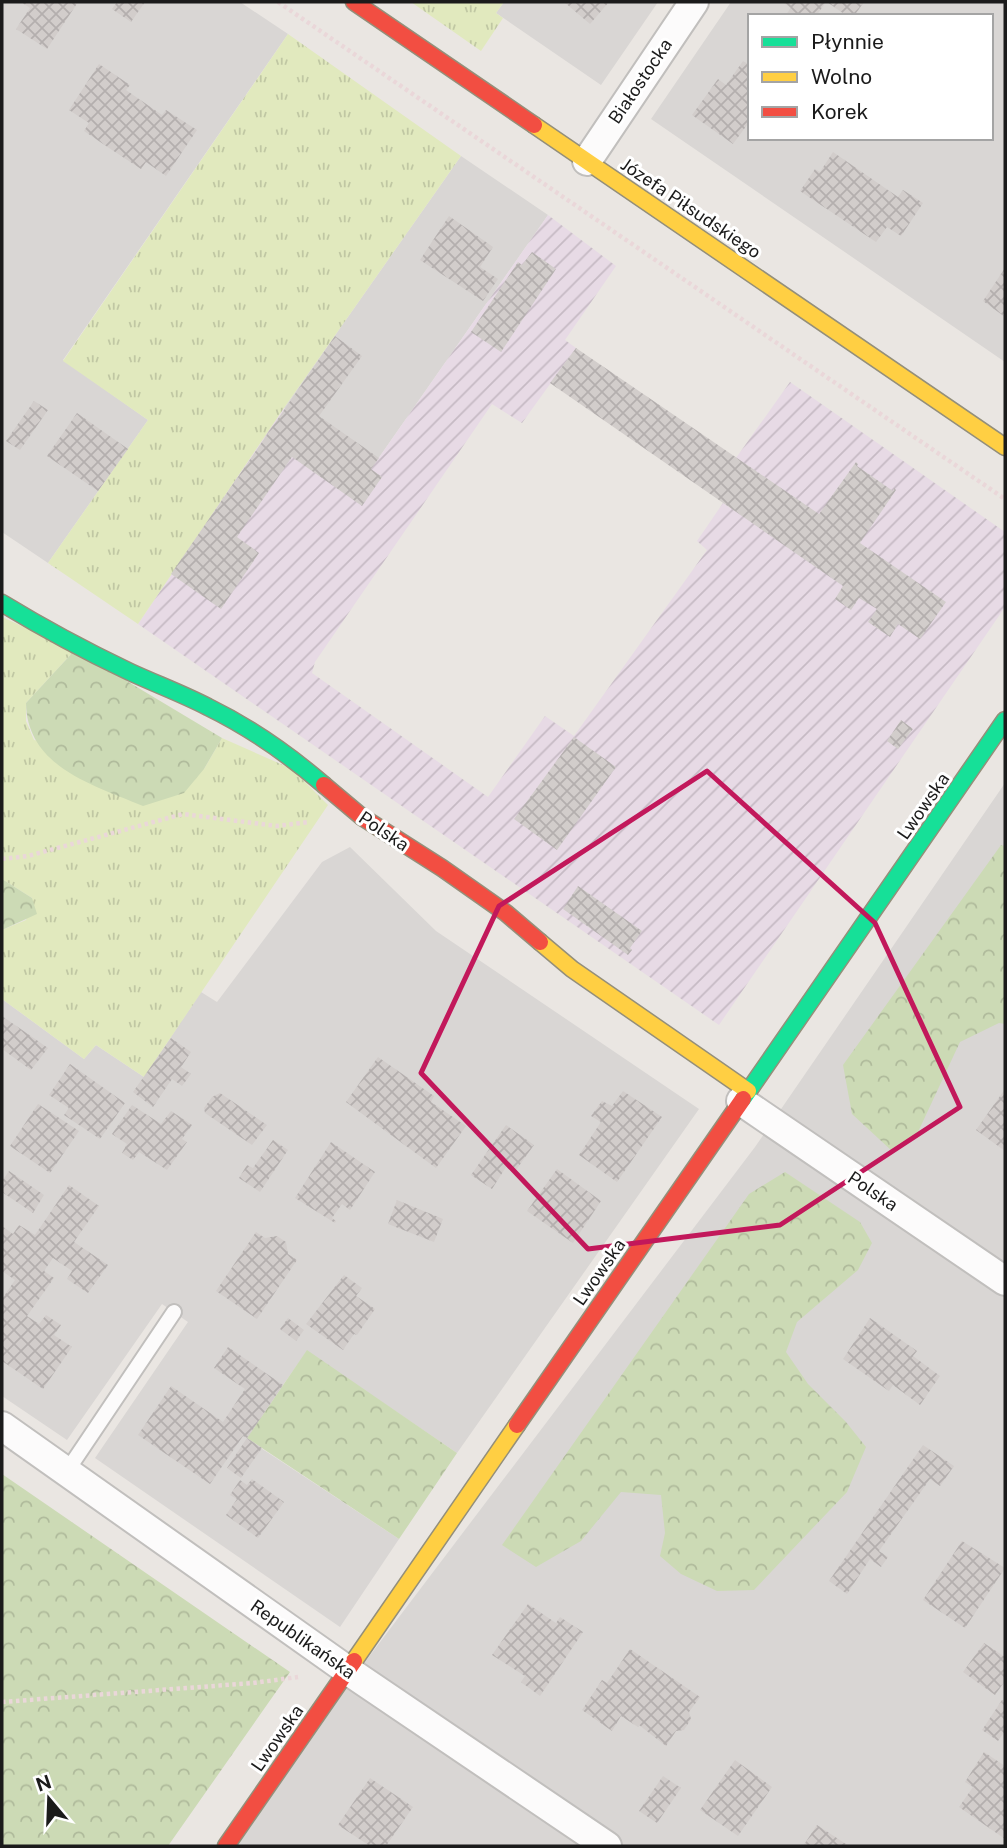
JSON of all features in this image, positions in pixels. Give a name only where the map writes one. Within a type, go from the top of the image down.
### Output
[{"type":"street","name":"Józefa Piłsudskiego","points":[[354,2],[1005,447]]},
{"type":"street","name":"Białostocka","points":[[587,161],[694,2]]},
{"type":"street","name":"Polska","points":[[2,603],[128,671],[209,707],[253,731],[292,757],[362,817],[442,868],[506,914],[572,969],[1005,1281]]},
{"type":"street","name":"Lwowska","points":[[226,1846],[1005,720]]},
{"type":"street","name":"Republikańska","points":[[2,1426],[347,1670],[607,1846]]},
{"type":"lane","points":[[67,1471],[174,1312]]},
{"type":"path","points":[[278,2],[1005,499]]},
{"type":"path","points":[[2,859],[28,856],[183,814],[277,825],[362,817]]},
{"type":"path","points":[[2,1702],[253,1684],[347,1670]]},
{"type":"highlighted area","points":[[707,771],[875,923],[960,1107],[780,1225],[588,1249],[421,1073],[499,906]]},
{"type":"shaded area","points":[[2,2],[240,2],[288,34],[63,360],[148,420],[48,563],[2,532]]},
{"type":"shaded area","points":[[504,2],[658,2],[601,85],[496,13]]},
{"type":"shaded area","points":[[731,2],[1005,2],[1005,362],[651,119]]},
{"type":"shaded area","points":[[461,156],[548,215],[371,469],[284,408]]},
{"type":"shaded area","points":[[548,215],[616,266],[565,340],[576,348],[522,423],[492,404],[315,662],[312,673],[488,797],[545,716],[574,736],[707,550],[697,541],[723,503],[761,528],[736,458],[790,382],[1005,532],[1005,607],[719,1025],[138,624],[284,408],[371,469]]},
{"type":"shaded area","points":[[1005,783],[1005,1846],[231,1846],[368,1658],[755,1147]]},
{"type":"shaded area","points":[[350,847],[436,931],[699,1109],[457,1453],[307,1351],[283,1385],[247,1439],[399,1539],[340,1627],[95,1458],[188,1322],[162,1304],[67,1440],[2,1396],[2,999],[84,1059],[96,1045],[144,1077],[201,992],[217,1002],[322,862]]},
{"type":"green space","points":[[411,2],[504,2],[496,13],[503,18],[481,51]]},
{"type":"green space","points":[[288,34],[461,156],[284,408],[138,624],[48,563],[148,420],[63,361]]},
{"type":"green space","points":[[2,617],[75,650],[26,703],[26,721],[34,740],[204,769],[222,738],[292,769],[328,805],[144,1077],[96,1045],[84,1059],[2,999],[2,930],[26,920],[32,898],[2,879]]},
{"type":"green space","points":[[75,650],[222,738],[204,769],[184,793],[143,806],[66,771],[50,758],[38,743],[29,725],[26,703]]},
{"type":"green space","points":[[1001,845],[1005,846],[1005,1024],[999,1023],[960,1042],[918,1132],[892,1151],[852,1114],[843,1065]]},
{"type":"green space","points":[[2,879],[32,898],[37,914],[2,930]]},
{"type":"green space","points":[[785,1172],[860,1222],[872,1243],[858,1270],[797,1322],[786,1352],[808,1384],[846,1422],[866,1447],[847,1492],[754,1590],[717,1591],[681,1574],[660,1556],[665,1533],[661,1495],[621,1492],[581,1541],[536,1567],[502,1545],[749,1194]]},
{"type":"green space","points":[[307,1350],[457,1453],[399,1539],[247,1438]]},
{"type":"green space","points":[[2,1474],[290,1672],[168,1846],[2,1846]]},
{"type":"building","points":[[21,2],[78,2],[47,49],[16,29],[30,8]]},
{"type":"building","points":[[117,2],[145,2],[131,22],[112,9]]},
{"type":"building","points":[[564,2],[609,2],[590,24]]},
{"type":"building","points":[[782,2],[826,2],[817,14],[786,14],[791,8]]},
{"type":"building","points":[[827,2],[864,2],[855,14],[844,14]]},
{"type":"building","points":[[743,61],[748,64],[748,124],[733,144],[692,115],[718,79],[726,85]]},
{"type":"building","points":[[99,64],[130,85],[126,90],[162,115],[166,110],[197,130],[166,176],[146,162],[141,169],[84,131],[89,123],[69,110]]},
{"type":"building","points":[[833,152],[898,197],[903,190],[923,203],[901,236],[887,227],[876,242],[800,191],[815,169],[820,172]]},
{"type":"building","points":[[449,216],[493,247],[480,267],[498,279],[483,301],[420,260]]},
{"type":"building","points":[[532,252],[556,269],[501,352],[471,332],[518,262],[522,265]]},
{"type":"building","points":[[1005,268],[1005,317],[983,301]]},
{"type":"building","points":[[335,336],[362,356],[319,416],[379,458],[371,469],[382,477],[362,506],[292,457],[237,537],[259,553],[221,609],[171,574]]},
{"type":"building","points":[[576,348],[819,514],[856,462],[857,466],[893,491],[894,488],[896,490],[860,543],[946,602],[920,639],[898,624],[890,637],[868,622],[877,609],[859,598],[851,610],[835,599],[843,586],[550,383]]},
{"type":"building","points":[[34,401],[48,410],[20,450],[6,441]]},
{"type":"building","points":[[77,413],[128,449],[98,491],[47,456]]},
{"type":"building","points":[[901,720],[913,729],[898,749],[887,741]]},
{"type":"building","points":[[574,737],[616,767],[557,850],[514,819]]},
{"type":"building","points":[[578,886],[642,931],[628,955],[563,909]]},
{"type":"building","points":[[2,1016],[48,1048],[31,1070],[2,1049]]},
{"type":"building","points":[[171,1038],[191,1052],[181,1067],[191,1074],[182,1086],[172,1079],[153,1107],[133,1092]]},
{"type":"building","points":[[378,1057],[434,1096],[431,1102],[466,1126],[436,1168],[346,1102]]},
{"type":"building","points":[[70,1064],[125,1103],[100,1139],[64,1115],[69,1108],[49,1095]]},
{"type":"building","points":[[1005,1089],[1005,1151],[976,1130]]},
{"type":"building","points":[[623,1091],[662,1117],[617,1182],[579,1155],[601,1122],[591,1116],[602,1101],[612,1106]]},
{"type":"building","points":[[220,1093],[267,1125],[252,1145],[205,1113],[204,1108],[212,1097]]},
{"type":"building","points":[[38,1104],[79,1131],[50,1173],[10,1146]]},
{"type":"building","points":[[132,1105],[161,1124],[171,1111],[192,1125],[182,1139],[187,1142],[167,1170],[139,1152],[133,1160],[122,1153],[127,1144],[112,1134]]},
{"type":"building","points":[[506,1125],[534,1145],[516,1170],[508,1164],[492,1189],[471,1175]]},
{"type":"building","points":[[273,1140],[288,1150],[260,1192],[239,1178],[247,1165],[253,1168]]},
{"type":"building","points":[[331,1142],[375,1172],[350,1210],[342,1204],[332,1218],[335,1223],[295,1198]]},
{"type":"building","points":[[557,1169],[601,1201],[573,1243],[527,1211]]},
{"type":"building","points":[[9,1171],[44,1195],[33,1213],[2,1192],[2,1181]]},
{"type":"building","points":[[69,1185],[99,1206],[74,1242],[108,1265],[88,1293],[67,1279],[72,1271],[53,1258],[44,1271],[54,1278],[27,1316],[39,1324],[46,1315],[61,1325],[54,1335],[72,1347],[43,1389],[2,1361],[2,1299],[15,1280],[2,1271],[2,1226],[13,1234],[19,1225],[35,1235]]},
{"type":"building","points":[[397,1200],[443,1219],[434,1242],[388,1224]]},
{"type":"building","points":[[256,1232],[265,1238],[277,1236],[286,1242],[288,1254],[297,1260],[257,1319],[216,1291]]},
{"type":"building","points":[[344,1275],[362,1288],[356,1296],[375,1309],[343,1350],[306,1324]]},
{"type":"building","points":[[288,1318],[304,1330],[296,1341],[280,1329]]},
{"type":"building","points":[[870,1318],[917,1351],[913,1356],[940,1376],[920,1405],[893,1385],[889,1391],[843,1359]]},
{"type":"building","points":[[228,1347],[283,1385],[247,1438],[243,1436],[210,1484],[138,1435],[171,1386],[223,1422],[245,1389],[214,1368]]},
{"type":"building","points":[[247,1438],[262,1448],[241,1478],[227,1468]]},
{"type":"building","points":[[923,1445],[954,1466],[940,1486],[930,1479],[879,1551],[888,1557],[881,1567],[870,1559],[847,1594],[829,1581]]},
{"type":"building","points":[[252,1479],[284,1502],[258,1538],[226,1515],[237,1499],[230,1495],[240,1480],[247,1485]]},
{"type":"building","points":[[962,1541],[1005,1568],[965,1628],[923,1600]]},
{"type":"building","points":[[528,1604],[556,1623],[560,1617],[583,1632],[540,1696],[521,1682],[525,1676],[492,1655]]},
{"type":"building","points":[[984,1643],[1005,1657],[1005,1681],[995,1695],[963,1672]]},
{"type":"building","points":[[630,1649],[700,1697],[689,1712],[691,1719],[684,1730],[676,1731],[666,1746],[639,1725],[638,1727],[621,1716],[612,1731],[582,1710],[602,1680],[607,1683]]},
{"type":"building","points":[[1002,1700],[1005,1702],[1005,1731],[998,1741],[982,1730]]},
{"type":"building","points":[[984,1752],[1005,1766],[1005,1839],[959,1807],[973,1787],[965,1782]]},
{"type":"building","points":[[735,1760],[772,1787],[738,1836],[700,1810]]},
{"type":"building","points":[[663,1776],[681,1788],[657,1823],[639,1811]]},
{"type":"building","points":[[370,1778],[413,1807],[386,1846],[370,1846],[338,1825]]},
{"type":"building","points":[[817,1825],[849,1846],[803,1846]]},
{"type":"traffic: fast","points":[[2,603],[97,656],[199,702],[239,724],[283,752],[324,785]]},
{"type":"traffic: fast","points":[[743,1099],[1005,720]]},
{"type":"traffic: slow","points":[[534,125],[1005,447]]},
{"type":"traffic: slow","points":[[540,942],[572,969],[748,1091]]},
{"type":"traffic: slow","points":[[354,1661],[517,1425]]},
{"type":"traffic: jam","points":[[354,2],[534,125]]},
{"type":"traffic: jam","points":[[324,785],[362,817],[442,868],[506,913],[540,942]]},
{"type":"traffic: jam","points":[[517,1425],[743,1099]]},
{"type":"traffic: jam","points":[[226,1846],[354,1661]]}]
